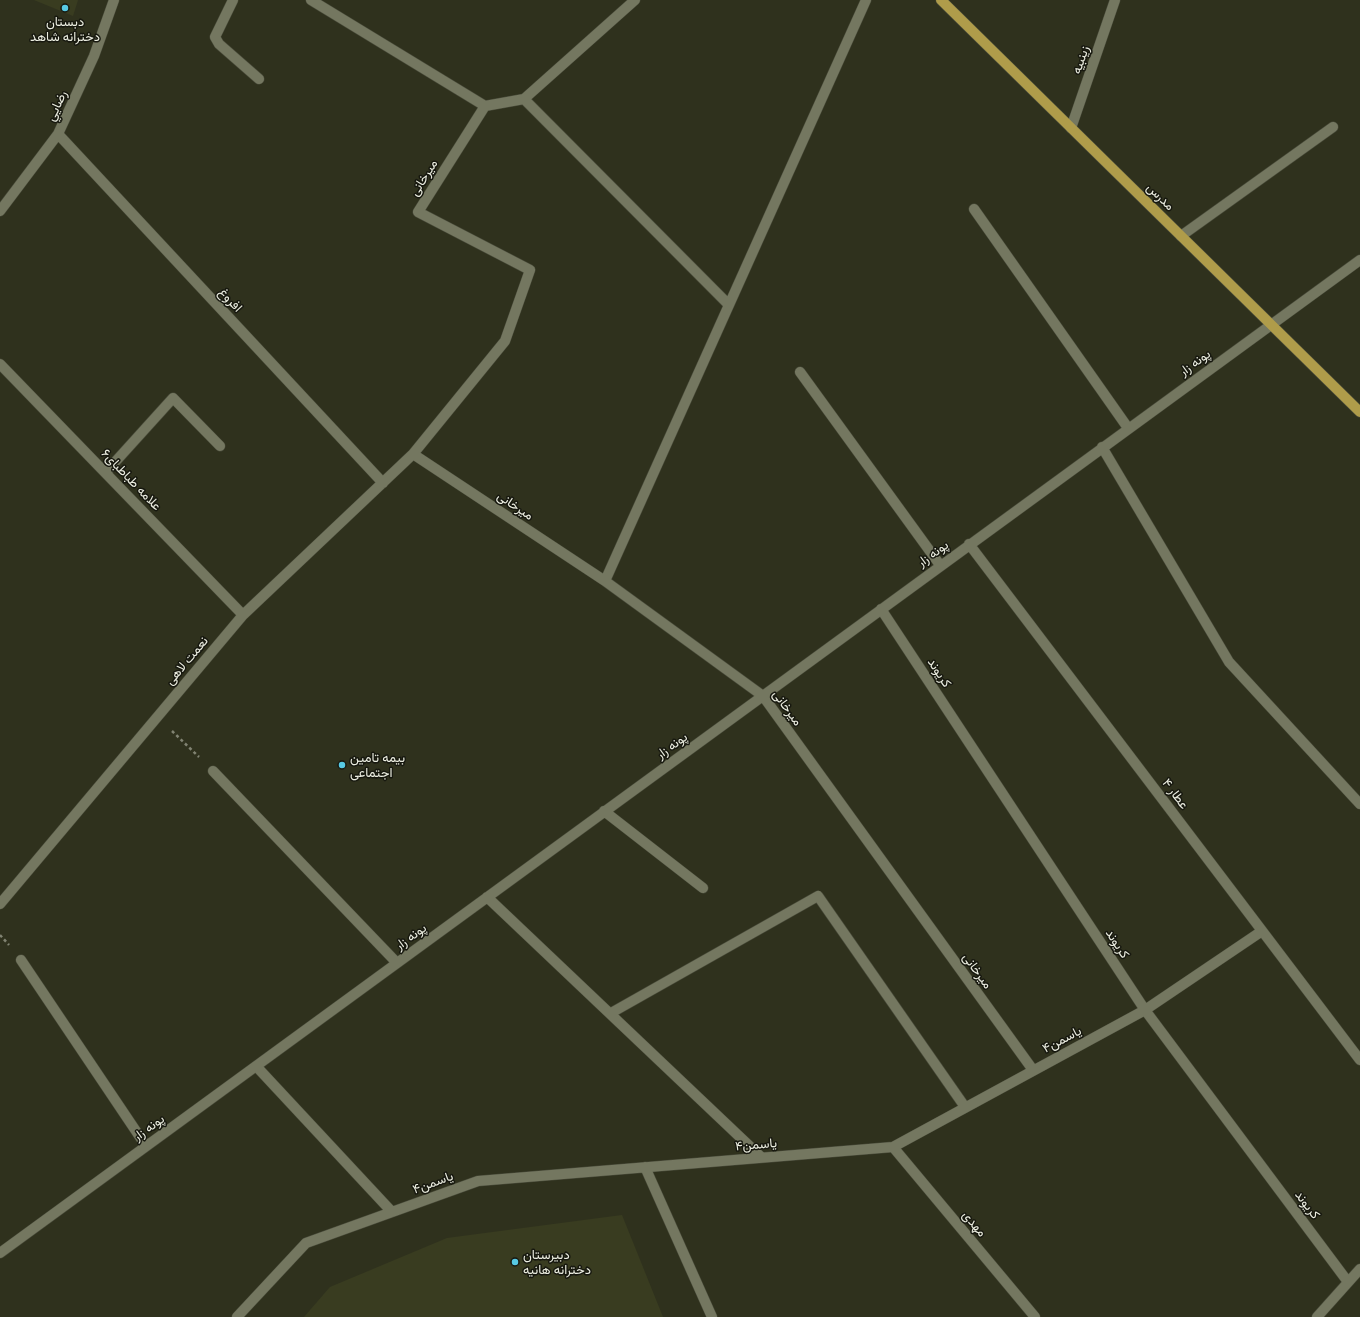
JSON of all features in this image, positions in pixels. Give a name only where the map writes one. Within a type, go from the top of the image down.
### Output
[{"type":"main road","name":"مدرس","points":[[941,0],[1360,412]]},
{"type":"street","name":"رضایي","points":[[0,211],[58,134],[94,56],[114,0]]},
{"type":"street","points":[[233,0],[215,37],[219,44],[259,79]]},
{"type":"street","points":[[311,0],[485,106],[524,99],[635,0]]},
{"type":"street","points":[[605,581],[866,0]]},
{"type":"street","name":"زینبیه","points":[[1072,128],[1115,0]]},
{"type":"street","points":[[524,99],[729,305]]},
{"type":"street","name":"میرخانی","points":[[485,106],[418,212],[530,270],[504,341],[413,454],[605,581],[763,696],[1033,1070]]},
{"type":"street","points":[[1180,236],[1333,127]]},
{"type":"street","name":"افروغ","points":[[58,134],[383,483]]},
{"type":"street","points":[[974,209],[1128,428]]},
{"type":"street","name":"پونه زار","points":[[0,1253],[940,565],[1360,260]]},
{"type":"street","name":"علامه طباطبای۶","points":[[0,364],[243,615]]},
{"type":"street","points":[[800,372],[940,565]]},
{"type":"street","points":[[106,472],[173,398],[220,446]]},
{"type":"street","points":[[1102,447],[1229,662],[1360,804]]},
{"type":"street","name":"نعمت لاهی","points":[[0,904],[243,615],[413,454]]},
{"type":"street","name":"عطار ۴","points":[[969,544],[1360,1060]]},
{"type":"street","name":"کریوند","points":[[881,609],[1145,1010],[1348,1282]]},
{"type":"street","points":[[213,771],[397,963]]},
{"type":"street","points":[[604,811],[703,888]]},
{"type":"street","points":[[612,1013],[818,896],[965,1107]]},
{"type":"street","points":[[487,897],[612,1013],[762,1157]]},
{"type":"street","name":"یاسمن۴","points":[[237,1317],[306,1243],[478,1180],[893,1147],[1145,1010],[1262,931]]},
{"type":"street","points":[[21,960],[146,1146]]},
{"type":"street","points":[[256,1066],[392,1212]]},
{"type":"street","name":"مهدی","points":[[893,1147],[1035,1317]]},
{"type":"street","points":[[645,1167],[712,1317]]},
{"type":"street","points":[[1317,1317],[1360,1269]]},
{"type":"path","points":[[157,717],[213,771]]},
{"type":"shaded area","name":"دبستان دخترانه شاهد","points":[[34,0],[78,0],[73,16]]},
{"type":"shaded area","name":"دبیرستان دخترانه هانیه","points":[[622,1215],[663,1317],[304,1317],[330,1287],[447,1238]]},
{"type":"place","name":"دبستان دخترانه شاهد","points":[[65,8]]},
{"type":"place","name":"بیمه تامین اجتماعی","points":[[342,765]]},
{"type":"place","name":"دبیرستان دخترانه هانیه","points":[[515,1262]]}]
